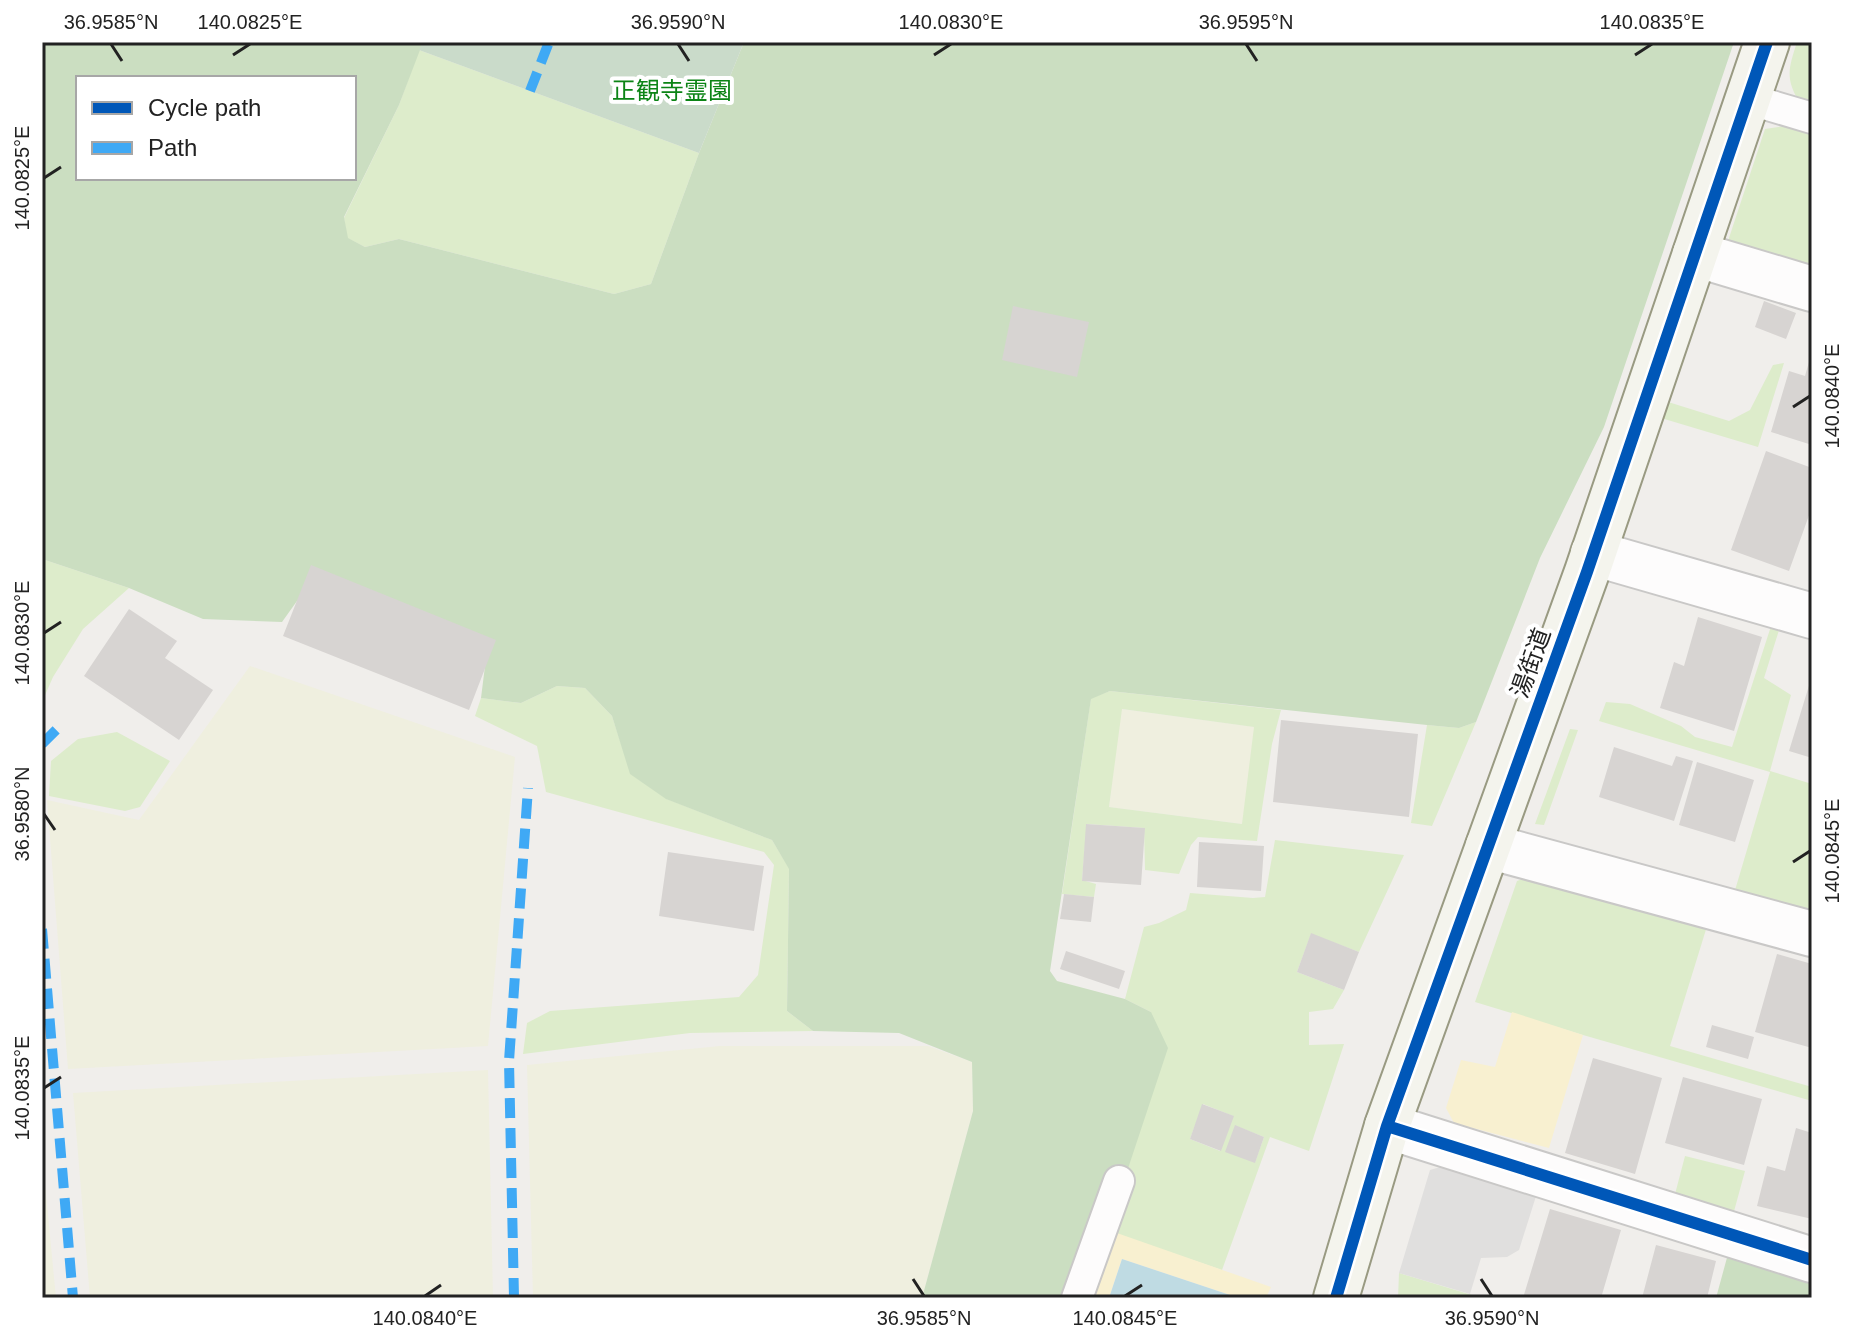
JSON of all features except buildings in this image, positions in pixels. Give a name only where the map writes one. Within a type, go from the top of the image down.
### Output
[{"type":"street","name":"湯街道","points":[[1336,1298],[1387,1126],[1593,553],[1767,42]]},
{"type":"street","points":[[1695,254],[1812,289]]},
{"type":"street","points":[[1593,553],[1812,616]]},
{"type":"street","points":[[1488,846],[1812,934]]},
{"type":"street","points":[[1387,1126],[1812,1260]]},
{"type":"lane","points":[[1748,99],[1812,118]]},
{"type":"lane","points":[[1077,1298],[1119,1181]]},
{"type":"green space","points":[[42,42],[423,42],[399,105],[344,217],[348,238],[365,247],[399,239],[614,294],[651,284],[744,42],[1734,42],[1604,427],[1540,558],[1476,722],[1459,728],[1110,691],[1091,699],[1050,971],[1057,981],[1125,999],[1151,1012],[1168,1048],[1093,1274],[1070,1298],[922,1298],[973,1111],[972,1062],[899,1033],[813,1031],[787,1011],[789,869],[772,840],[666,799],[630,774],[612,716],[585,688],[557,686],[521,703],[481,698],[488,642],[317,573],[282,622],[203,619],[129,588],[42,559]]},
{"type":"green space","name":"正観寺霊園","points":[[423,42],[744,42],[699,153],[419,50]]},
{"type":"green space","points":[[1797,42],[1812,42],[1812,108],[1801,105],[1790,81],[1790,67]]},
{"type":"green space","points":[[419,50],[699,153],[651,284],[614,294],[399,239],[365,247],[347,238],[344,218],[399,105]]},
{"type":"green space","points":[[1784,126],[1812,134],[1812,269],[1727,244],[1765,129]]},
{"type":"green space","points":[[1784,363],[1758,447],[1661,418],[1665,401],[1729,421],[1750,410],[1773,365]]},
{"type":"green space","points":[[42,559],[129,588],[83,629],[53,677],[42,702]]},
{"type":"green space","points":[[1772,623],[1780,627],[1764,678],[1791,695],[1770,771],[1812,784],[1812,920],[1733,897],[1770,772],[1599,721],[1606,702],[1630,704],[1681,726],[1695,737],[1732,747]]},
{"type":"green space","points":[[250,666],[515,757],[488,1046],[68,1069],[47,800],[139,820]]},
{"type":"green space","points":[[557,686],[585,688],[612,716],[631,774],[667,799],[772,840],[789,868],[787,1011],[813,1031],[690,1033],[523,1054],[527,1023],[550,1011],[739,997],[758,975],[774,865],[764,852],[546,792],[537,746],[475,716],[481,698],[521,703]]},
{"type":"green space","points":[[1110,691],[1281,710],[1272,744],[1257,841],[1198,837],[1191,845],[1179,874],[1145,870],[1144,828],[1087,824],[1082,880],[1096,884],[1094,897],[1062,894],[1091,698]],"holes":[[[1122,709],[1254,727],[1242,824],[1109,807]]]},
{"type":"green space","points":[[1121,709],[1255,727],[1243,824],[1109,807]]},
{"type":"green space","points":[[1476,722],[1432,826],[1411,823],[1427,725],[1459,728]]},
{"type":"green space","points":[[1570,729],[1578,730],[1544,825],[1535,824]]},
{"type":"green space","points":[[117,732],[170,761],[140,807],[125,811],[49,796],[51,761],[78,739]]},
{"type":"green space","points":[[1275,840],[1404,855],[1359,952],[1311,934],[1297,972],[1344,990],[1333,1009],[1309,1012],[1309,1045],[1344,1044],[1309,1151],[1270,1137],[1222,1270],[1107,1231],[1151,1012],[1125,999],[1144,927],[1186,910],[1190,893],[1265,897]],"holes":[[[1203,1104],[1233,1116],[1220,1151],[1190,1139]],[[1236,1126],[1264,1137],[1255,1162]]]},
{"type":"green space","points":[[1539,873],[1708,923],[1670,1046],[1812,1087],[1812,1101],[1475,1002],[1517,881]]},
{"type":"green space","points":[[720,1046],[928,1046],[972,1062],[973,1111],[922,1298],[533,1298],[527,1065]]},
{"type":"green space","points":[[488,1070],[493,1298],[90,1298],[73,1093]]},
{"type":"green space","points":[[42,1153],[56,1298],[42,1298]]},
{"type":"green space","points":[[1685,1156],[1745,1171],[1733,1215],[1674,1198]]},
{"type":"green space","points":[[1728,1254],[1812,1272],[1812,1298],[1716,1298]]},
{"type":"green space","points":[[1399,1273],[1482,1298],[1398,1298]]},
{"type":"sand","points":[[1512,1012],[1583,1035],[1549,1148],[1454,1123],[1446,1108],[1461,1060],[1495,1067]]},
{"type":"sand","points":[[1114,1232],[1271,1287],[1266,1298],[1239,1298],[1122,1259],[1109,1298],[1091,1298]]},
{"type":"shaded area","points":[[1447,1165],[1537,1193],[1519,1250],[1507,1257],[1481,1258],[1470,1294],[1399,1273],[1430,1170]]},
{"type":"water","points":[[1122,1259],[1239,1298],[1109,1298]]},
{"type":"marked path","points":[[530,91],[549,42]]},
{"type":"marked path","points":[[42,744],[63,723]]},
{"type":"marked path","points":[[514,1298],[509,1061],[528,788]]},
{"type":"marked path","points":[[42,929],[73,1298]]},
{"type":"cycle path","points":[[1336,1298],[1387,1126],[1587,572],[1767,42]]},
{"type":"cycle path","points":[[1387,1126],[1812,1260]]}]
